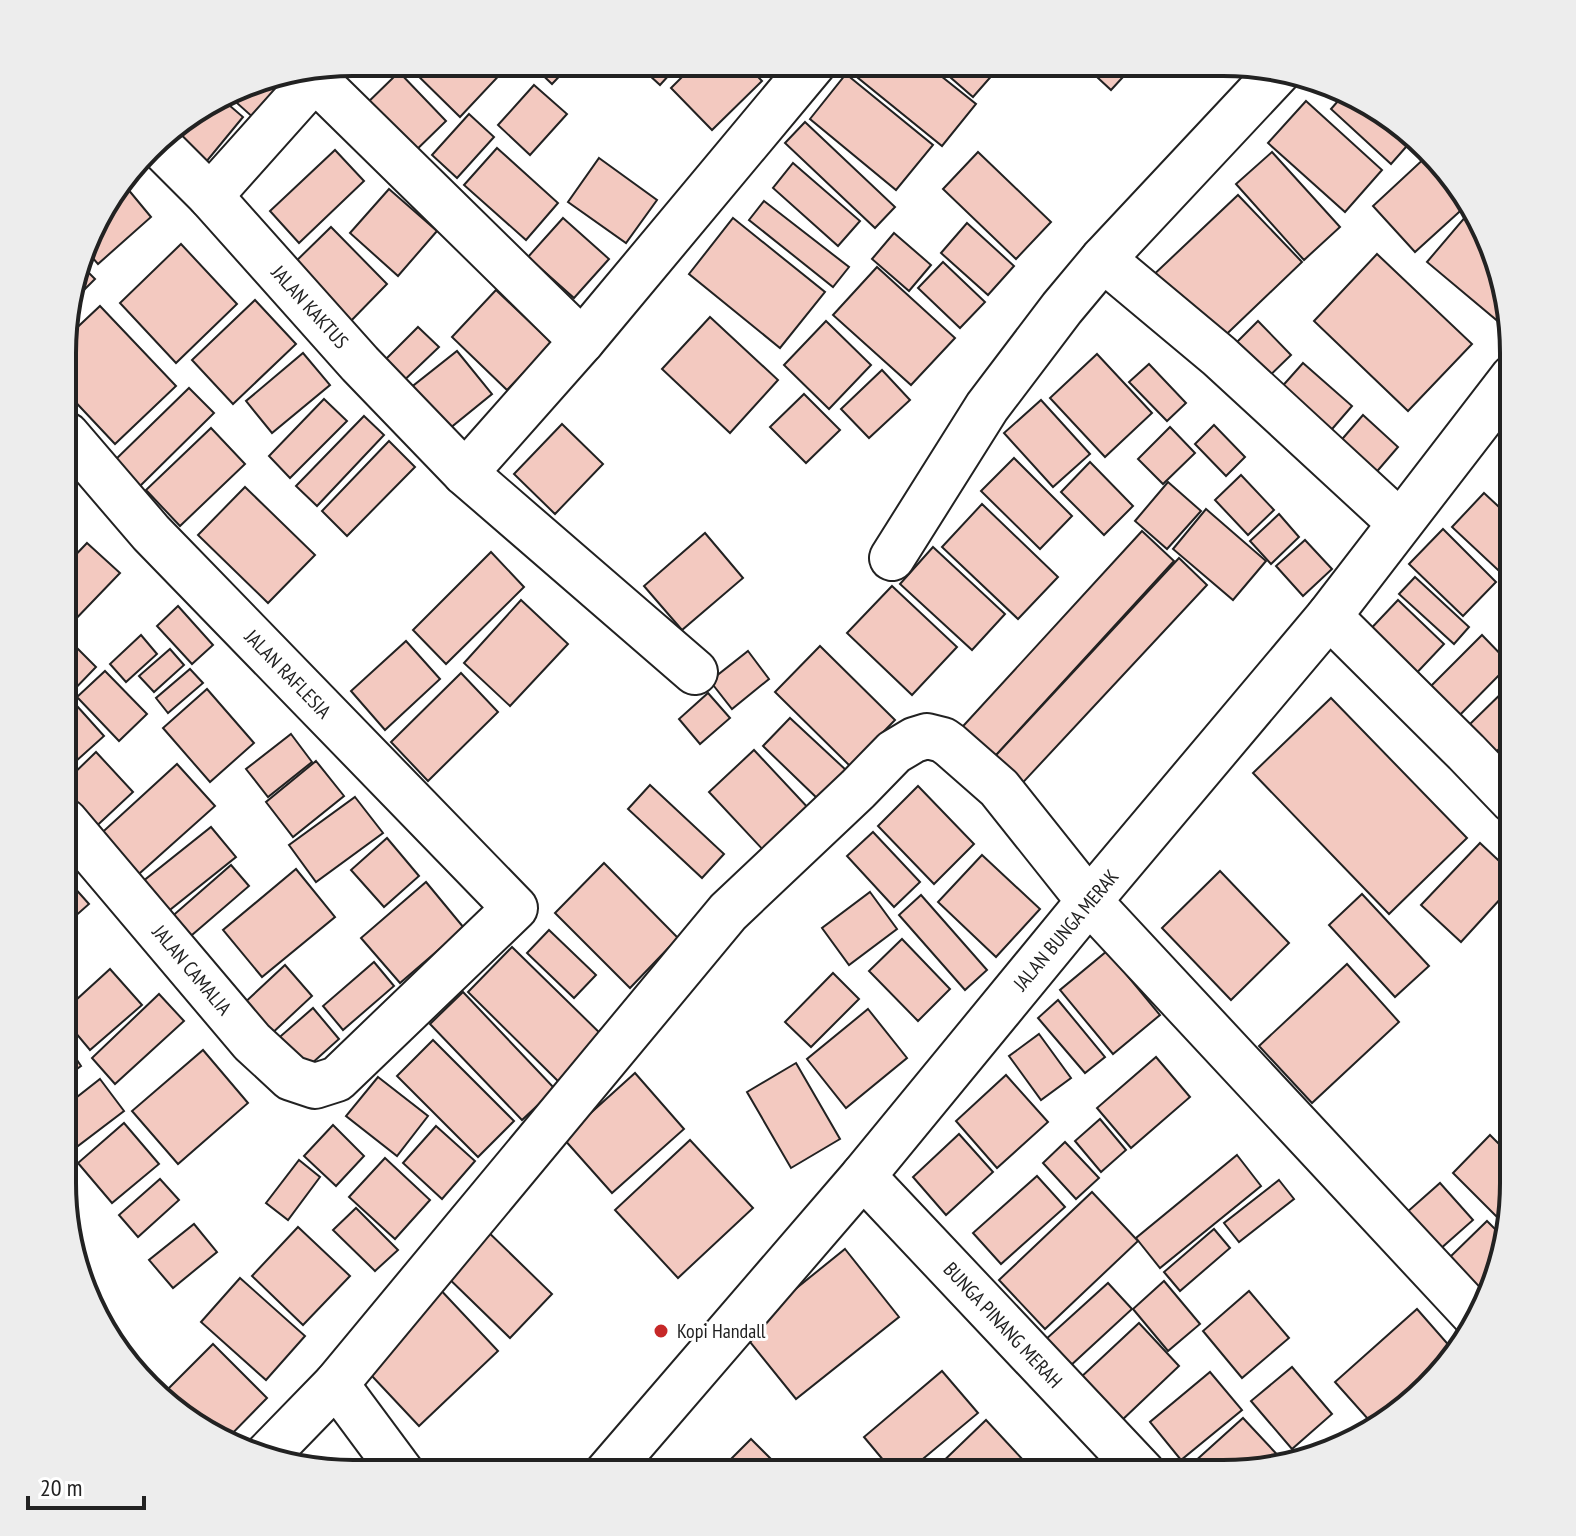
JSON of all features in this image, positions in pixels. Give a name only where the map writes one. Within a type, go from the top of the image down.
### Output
[{"type":"street","points":[[465,473],[582,341],[803,76]]},
{"type":"street","points":[[325,78],[582,341]]},
{"type":"street","points":[[210,196],[314,79]]},
{"type":"street","points":[[892,558],[987,407],[1062,308],[1103,259],[1271,80]]},
{"type":"street","name":"JALAN KAKTUS","points":[[164,150],[210,196],[360,364],[465,473],[695,672]]},
{"type":"street","points":[[1103,259],[1219,356],[1400,523]]},
{"type":"street","name":"JALAN BUNGA MERAK","points":[[619,1459],[863,1176],[1329,616],[1499,395]]},
{"type":"street","name":"JALAN RAFLESIA","points":[[76,446],[151,533],[515,908],[337,1079]]},
{"type":"street","points":[[1329,616],[1499,786]]},
{"type":"street","points":[[273,1448],[336,1384],[728,912],[894,752],[927,736],[950,745],[999,788],[1089,901],[1469,1309]]},
{"type":"street","name":"JALAN CAMALIA","points":[[77,835],[252,1042],[291,1078],[315,1086],[337,1079]]},
{"type":"street","name":"BUNGA PINANG MERAH","points":[[863,1176],[1130,1459]]},
{"type":"street","points":[[336,1384],[392,1459]]},
{"type":"building","points":[[844,76],[849,76],[933,145],[896,190],[810,119]]},
{"type":"building","points":[[856,76],[941,76],[976,104],[942,146]]},
{"type":"building","points":[[949,76],[991,76],[973,97]]},
{"type":"building","points":[[1096,76],[1124,76],[1111,90]]},
{"type":"building","points":[[394,77],[404,77],[446,121],[407,159],[360,110]]},
{"type":"building","points":[[419,77],[498,77],[460,117]]},
{"type":"building","points":[[544,77],[559,77],[552,84]]},
{"type":"building","points":[[651,77],[668,77],[660,85]]},
{"type":"building","points":[[682,77],[758,77],[762,81],[712,130],[671,88]]},
{"type":"building","points":[[287,84],[256,120],[236,102]]},
{"type":"building","points":[[534,85],[567,114],[530,155],[498,125]]},
{"type":"building","points":[[1306,101],[1382,170],[1345,212],[1268,143]]},
{"type":"building","points":[[1338,101],[1362,113],[1407,146],[1391,164],[1331,109]]},
{"type":"building","points":[[230,105],[243,117],[206,162],[178,138]]},
{"type":"building","points":[[469,114],[494,137],[457,178],[432,155]]},
{"type":"building","points":[[805,122],[895,207],[875,228],[785,143]]},
{"type":"building","points":[[497,148],[558,203],[526,240],[464,185]]},
{"type":"building","points":[[335,150],[364,181],[299,243],[270,211]]},
{"type":"building","points":[[978,152],[1051,222],[1016,259],[943,189]]},
{"type":"building","points":[[1272,152],[1340,227],[1304,260],[1236,184]]},
{"type":"building","points":[[599,158],[657,200],[626,243],[568,202]]},
{"type":"building","points":[[1422,161],[1443,184],[1460,211],[1415,252],[1373,206]]},
{"type":"building","points":[[793,163],[860,221],[838,246],[773,188]]},
{"type":"building","points":[[389,189],[437,231],[398,276],[350,233]]},
{"type":"building","points":[[129,191],[151,217],[98,264],[93,258],[97,247],[113,214]]},
{"type":"building","points":[[1238,195],[1302,262],[1211,349],[1147,281]]},
{"type":"building","points":[[764,201],[849,267],[833,287],[749,220]]},
{"type":"building","points":[[563,218],[609,259],[574,298],[528,257]]},
{"type":"building","points":[[733,218],[825,292],[780,348],[689,274]]},
{"type":"building","points":[[1464,218],[1485,264],[1497,321],[1427,262]]},
{"type":"building","points":[[967,223],[1014,266],[988,295],[941,253]]},
{"type":"building","points":[[331,227],[387,284],[345,327],[288,269]]},
{"type":"building","points":[[894,233],[931,265],[909,291],[872,259]]},
{"type":"building","points":[[181,244],[237,304],[176,363],[120,303]]},
{"type":"building","points":[[1377,254],[1472,344],[1408,411],[1314,321]]},
{"type":"building","points":[[943,262],[985,302],[960,328],[918,288]]},
{"type":"building","points":[[877,267],[955,338],[911,385],[833,315]]},
{"type":"building","points":[[89,273],[95,279],[83,291]]},
{"type":"building","points":[[496,290],[552,343],[507,390],[452,337]]},
{"type":"building","points":[[255,300],[296,344],[233,404],[192,360]]},
{"type":"building","points":[[100,306],[176,386],[115,444],[76,403],[77,327]]},
{"type":"building","points":[[710,317],[778,380],[730,433],[662,369]]},
{"type":"building","points":[[826,321],[871,365],[829,409],[784,365]]},
{"type":"building","points":[[1258,321],[1291,355],[1258,387],[1225,354]]},
{"type":"building","points":[[418,327],[439,347],[395,389],[376,369]]},
{"type":"building","points":[[457,351],[492,394],[444,433],[409,389]]},
{"type":"building","points":[[303,353],[330,385],[272,433],[246,401]]},
{"type":"building","points":[[1097,354],[1152,413],[1105,457],[1050,398]]},
{"type":"building","points":[[1303,363],[1352,406],[1320,443],[1271,399]]},
{"type":"building","points":[[1149,364],[1186,403],[1167,421],[1129,382]]},
{"type":"building","points":[[882,370],[910,400],[869,438],[841,409]]},
{"type":"building","points":[[189,388],[214,413],[138,488],[113,462]]},
{"type":"building","points":[[804,394],[840,430],[806,463],[770,427]]},
{"type":"building","points":[[324,399],[347,421],[290,478],[269,456]]},
{"type":"building","points":[[1041,400],[1090,454],[1053,487],[1004,433]]},
{"type":"building","points":[[1363,415],[1398,447],[1367,483],[1331,452]]},
{"type":"building","points":[[364,416],[384,435],[317,506],[296,486]]},
{"type":"building","points":[[562,424],[603,464],[555,514],[514,474]]},
{"type":"building","points":[[1214,425],[1245,457],[1226,476],[1195,444]]},
{"type":"building","points":[[1170,427],[1195,453],[1163,484],[1138,459]]},
{"type":"building","points":[[211,428],[245,464],[180,526],[146,490]]},
{"type":"building","points":[[389,441],[415,467],[347,536],[322,511]]},
{"type":"building","points":[[1014,458],[1072,516],[1040,549],[981,491]]},
{"type":"building","points":[[1090,462],[1133,506],[1104,535],[1061,492]]},
{"type":"building","points":[[1241,475],[1274,510],[1248,535],[1215,500]]},
{"type":"building","points":[[1168,482],[1201,511],[1167,549],[1135,521]]},
{"type":"building","points":[[245,487],[315,555],[268,603],[198,535]]},
{"type":"building","points":[[1484,493],[1499,507],[1499,571],[1452,527]]},
{"type":"building","points":[[982,504],[1058,577],[1018,619],[942,547]]},
{"type":"building","points":[[1206,509],[1266,561],[1233,600],[1173,549]]},
{"type":"building","points":[[1279,514],[1299,537],[1271,564],[1250,541]]},
{"type":"building","points":[[1443,529],[1496,582],[1463,616],[1409,564]]},
{"type":"building","points":[[1142,531],[1174,561],[986,766],[954,736]]},
{"type":"building","points":[[705,533],[743,578],[682,630],[644,586]]},
{"type":"building","points":[[1305,540],[1332,569],[1303,596],[1276,566]]},
{"type":"building","points":[[87,543],[120,573],[76,618],[76,554]]},
{"type":"building","points":[[933,547],[1005,614],[972,650],[900,584]]},
{"type":"building","points":[[491,552],[524,587],[446,664],[413,630]]},
{"type":"building","points":[[1179,558],[1207,585],[1014,792],[986,766]]},
{"type":"building","points":[[1415,577],[1469,627],[1454,644],[1399,594]]},
{"type":"building","points":[[892,586],[957,647],[912,695],[847,633]]},
{"type":"building","points":[[521,600],[568,644],[510,706],[464,663]]},
{"type":"building","points":[[1398,600],[1444,644],[1409,681],[1363,637]]},
{"type":"building","points":[[178,606],[213,645],[192,664],[157,626]]},
{"type":"building","points":[[141,635],[157,654],[126,682],[110,664]]},
{"type":"building","points":[[1482,635],[1499,653],[1499,675],[1449,726],[1420,697]]},
{"type":"building","points":[[406,641],[440,679],[385,730],[351,691]]},
{"type":"building","points":[[820,646],[895,720],[850,766],[775,692]]},
{"type":"building","points":[[76,647],[96,667],[76,687]]},
{"type":"building","points":[[170,649],[184,665],[154,692],[139,676]]},
{"type":"building","points":[[748,651],[769,679],[732,709],[710,681]]},
{"type":"building","points":[[190,669],[203,683],[168,713],[156,698]]},
{"type":"building","points":[[105,671],[147,714],[119,741],[77,697]]},
{"type":"building","points":[[461,673],[498,712],[428,781],[391,742]]},
{"type":"building","points":[[207,689],[254,743],[210,782],[163,728]]},
{"type":"building","points":[[708,693],[730,718],[700,744],[679,719]]},
{"type":"building","points":[[1499,696],[1499,749],[1496,752],[1469,725]]},
{"type":"building","points":[[1331,698],[1467,838],[1389,914],[1253,773]]},
{"type":"building","points":[[76,706],[104,736],[76,761]]},
{"type":"building","points":[[790,718],[847,771],[819,800],[763,746]]},
{"type":"building","points":[[291,734],[312,762],[268,797],[246,769]]},
{"type":"building","points":[[754,750],[811,811],[766,853],[709,792]]},
{"type":"building","points":[[96,752],[133,792],[89,833],[77,820],[76,771]]},
{"type":"building","points":[[316,761],[344,796],[293,837],[266,802]]},
{"type":"building","points":[[177,764],[215,806],[131,881],[95,839]]},
{"type":"building","points":[[650,785],[724,854],[702,878],[628,809]]},
{"type":"building","points":[[918,786],[974,844],[934,884],[878,826]]},
{"type":"building","points":[[355,797],[383,833],[316,882],[289,845]]},
{"type":"building","points":[[211,827],[236,857],[166,913],[142,882]]},
{"type":"building","points":[[873,832],[920,882],[894,907],[847,856]]},
{"type":"building","points":[[387,838],[419,876],[384,907],[351,870]]},
{"type":"building","points":[[1480,843],[1499,861],[1499,900],[1461,942],[1421,905]]},
{"type":"building","points":[[982,855],[1040,909],[996,957],[938,902]]},
{"type":"building","points":[[604,863],[678,938],[630,988],[555,913]]},
{"type":"building","points":[[231,865],[249,886],[178,947],[161,926]]},
{"type":"building","points":[[296,869],[335,917],[262,977],[223,930]]},
{"type":"building","points":[[1220,871],[1289,943],[1231,1000],[1162,928]]},
{"type":"building","points":[[426,882],[464,928],[400,983],[361,938]]},
{"type":"building","points":[[77,890],[89,904],[77,915]]},
{"type":"building","points":[[870,892],[897,929],[849,965],[822,928]]},
{"type":"building","points":[[1362,894],[1429,966],[1395,997],[1329,925]]},
{"type":"building","points":[[921,895],[987,970],[965,990],[899,915]]},
{"type":"building","points":[[549,930],[596,975],[574,998],[527,953]]},
{"type":"building","points":[[902,939],[950,989],[918,1021],[869,971]]},
{"type":"building","points":[[512,947],[607,1040],[562,1085],[468,992]]},
{"type":"building","points":[[1107,951],[1160,1015],[1113,1054],[1060,990]]},
{"type":"building","points":[[374,962],[394,986],[343,1030],[323,1006]]},
{"type":"building","points":[[1347,964],[1399,1022],[1312,1103],[1259,1046]]},
{"type":"building","points":[[285,965],[312,996],[268,1037],[241,1006]]},
{"type":"building","points":[[110,969],[142,1005],[90,1050],[77,1034],[77,999]]},
{"type":"building","points":[[833,973],[859,999],[811,1047],[785,1022]]},
{"type":"building","points":[[463,992],[555,1089],[522,1120],[430,1024]]},
{"type":"building","points":[[159,994],[184,1021],[115,1084],[92,1058]]},
{"type":"building","points":[[1058,1000],[1105,1057],[1085,1073],[1038,1018]]},
{"type":"building","points":[[313,1008],[339,1039],[301,1073],[274,1042]]},
{"type":"building","points":[[868,1009],[907,1058],[846,1108],[807,1059]]},
{"type":"building","points":[[1039,1034],[1071,1078],[1041,1100],[1009,1056]]},
{"type":"building","points":[[433,1040],[514,1121],[478,1157],[397,1076]]},
{"type":"building","points":[[203,1050],[248,1103],[178,1164],[132,1111]]},
{"type":"building","points":[[1156,1057],[1190,1097],[1131,1148],[1097,1108]]},
{"type":"building","points":[[796,1063],[840,1139],[791,1168],[747,1092]]},
{"type":"building","points":[[635,1073],[684,1129],[612,1193],[563,1138]]},
{"type":"building","points":[[1006,1075],[1048,1122],[997,1168],[956,1121]]},
{"type":"building","points":[[378,1077],[428,1116],[397,1156],[346,1116]]},
{"type":"building","points":[[100,1079],[124,1111],[77,1147],[77,1097]]},
{"type":"building","points":[[1100,1119],[1126,1150],[1101,1172],[1075,1141]]},
{"type":"building","points":[[124,1123],[159,1164],[112,1203],[78,1163]]},
{"type":"building","points":[[333,1125],[364,1156],[336,1186],[304,1156]]},
{"type":"building","points":[[436,1126],[475,1161],[442,1199],[403,1163]]},
{"type":"building","points":[[959,1134],[993,1172],[946,1215],[913,1177]]},
{"type":"building","points":[[1490,1135],[1499,1144],[1498,1218],[1453,1173]]},
{"type":"building","points":[[690,1140],[753,1208],[678,1278],[615,1210]]},
{"type":"building","points":[[1065,1142],[1099,1178],[1076,1199],[1043,1163]]},
{"type":"building","points":[[1237,1155],[1261,1186],[1160,1268],[1136,1238]]},
{"type":"building","points":[[385,1158],[430,1200],[395,1239],[349,1197]]},
{"type":"building","points":[[299,1160],[320,1177],[288,1220],[266,1203]]},
{"type":"building","points":[[1037,1176],[1065,1207],[1001,1264],[973,1233]]},
{"type":"building","points":[[160,1179],[179,1200],[138,1237],[119,1215]]},
{"type":"building","points":[[1279,1180],[1294,1199],[1239,1242],[1224,1223]]},
{"type":"building","points":[[1440,1183],[1473,1220],[1439,1250],[1406,1213]]},
{"type":"building","points":[[1092,1192],[1138,1241],[1045,1329],[999,1280]]},
{"type":"building","points":[[356,1208],[398,1250],[375,1271],[333,1230]]},
{"type":"building","points":[[1487,1221],[1496,1230],[1491,1255],[1478,1287],[1449,1258]]},
{"type":"building","points":[[194,1224],[217,1252],[173,1288],[149,1260]]},
{"type":"building","points":[[481,1225],[552,1294],[510,1338],[439,1269]]},
{"type":"building","points":[[298,1227],[350,1276],[303,1325],[252,1276]]},
{"type":"building","points":[[1214,1229],[1230,1248],[1180,1291],[1164,1272]]},
{"type":"building","points":[[845,1249],[899,1317],[796,1399],[742,1332]]},
{"type":"building","points":[[240,1278],[305,1336],[266,1380],[201,1322]]},
{"type":"building","points":[[1164,1281],[1200,1324],[1168,1351],[1133,1309]]},
{"type":"building","points":[[1108,1283],[1132,1309],[1069,1367],[1045,1340]]},
{"type":"building","points":[[436,1285],[498,1351],[419,1426],[356,1359]]},
{"type":"building","points":[[1249,1291],[1289,1338],[1242,1378],[1203,1331]]},
{"type":"building","points":[[1417,1309],[1448,1344],[1406,1391],[1368,1419],[1335,1382]]},
{"type":"building","points":[[1139,1323],[1179,1366],[1120,1422],[1079,1379]]},
{"type":"building","points":[[213,1344],[267,1398],[233,1432],[184,1403],[168,1389]]},
{"type":"building","points":[[1292,1367],[1332,1414],[1292,1449],[1251,1401]]},
{"type":"building","points":[[942,1371],[978,1413],[923,1459],[882,1459],[864,1437]]},
{"type":"building","points":[[1210,1372],[1242,1410],[1182,1459],[1150,1422]]},
{"type":"building","points":[[1243,1418],[1277,1454],[1259,1458],[1198,1459]]},
{"type":"building","points":[[986,1420],[1022,1459],[946,1459]]},
{"type":"building","points":[[751,1439],[771,1459],[731,1459]]},
{"type":"place","name":"Kopi Handall","points":[[661,1331]]}]
